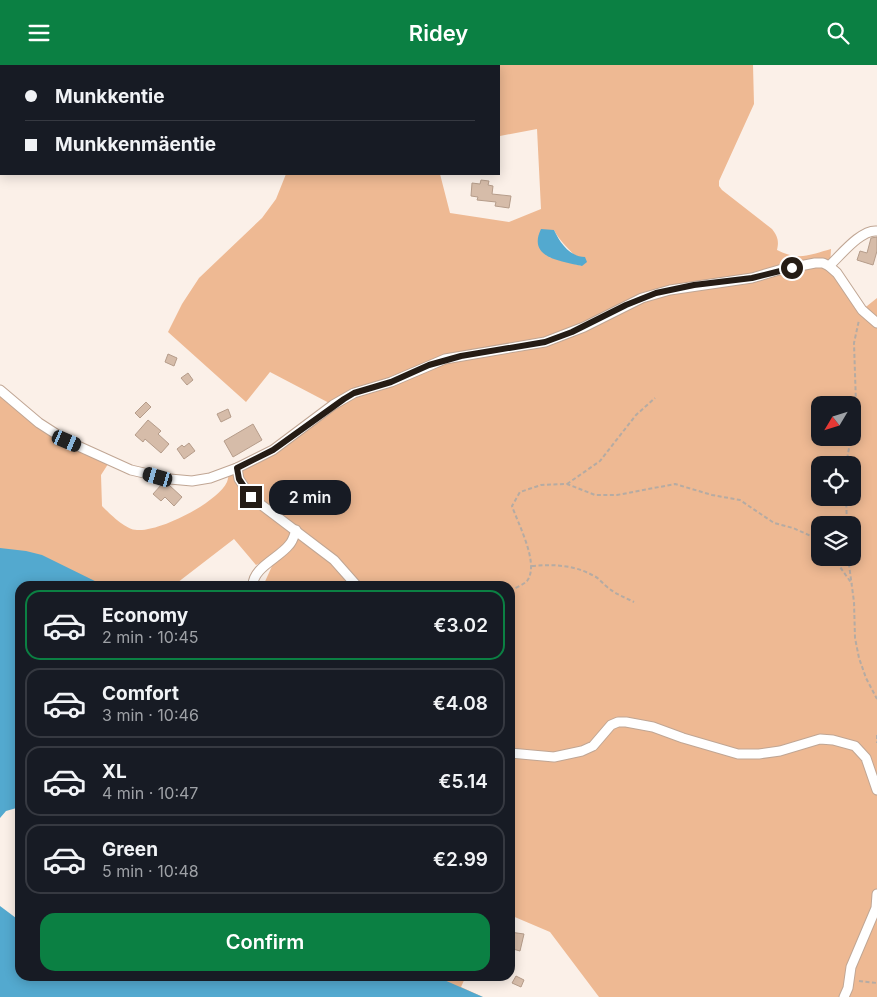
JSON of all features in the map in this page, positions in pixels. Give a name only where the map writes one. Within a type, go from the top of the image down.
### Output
[{"type":"street","points":[[830,266],[860,237],[877,231]]},
{"type":"street","points":[[0,390],[53,433],[67,441],[132,470],[164,478],[192,481],[237,468],[273,450],[354,393],[391,382],[429,365],[461,356],[545,342],[572,332],[626,305],[656,293],[694,285],[752,278],[822,263],[830,266],[837,273],[862,310],[877,323]]},
{"type":"street","points":[[237,468],[239,479],[251,497],[334,561],[352,581]]},
{"type":"street","points":[[253,581],[256,575],[289,545],[296,530]]},
{"type":"street","points":[[515,753],[554,757],[576,753],[593,746],[611,725],[618,722],[664,730],[683,738],[738,754],[780,751],[820,739],[833,740],[855,746],[866,758],[877,790]]},
{"type":"street","points":[[844,997],[848,988],[850,967],[876,908],[877,894]]},
{"type":"path","points":[[856,396],[854,343],[862,310]]},
{"type":"path","points":[[567,484],[600,461],[636,415],[654,398]]},
{"type":"path","points":[[515,588],[527,581],[532,566],[528,547],[512,506],[520,492],[541,485],[567,484],[595,495],[617,495],[675,484],[712,495],[740,499],[774,523],[811,537]]},
{"type":"path","points":[[532,566],[550,564],[567,566],[595,576],[616,594],[634,602]]},
{"type":"path","points":[[839,566],[852,585]]},
{"type":"path","points":[[849,566],[856,645],[866,678],[877,699]]},
{"type":"path","points":[[877,735],[877,743]]},
{"type":"path","points":[[849,979],[877,983]]},
{"type":"shaded area","points":[[500,65],[753,65],[754,104],[719,181],[719,186],[772,229],[778,239],[777,250],[792,255],[804,256],[831,249],[830,266],[862,310],[877,298],[877,997],[599,997],[550,932],[515,917],[515,581],[265,581],[277,555],[256,565],[234,539],[179,581],[45,581],[0,559],[0,390],[39,423],[110,461],[101,475],[102,506],[123,525],[137,530],[173,521],[200,507],[221,490],[227,482],[229,470],[253,460],[333,405],[270,372],[246,402],[168,332],[182,304],[199,278],[262,218],[276,199],[286,175],[440,175],[450,213],[509,222],[541,209],[537,129],[500,136]],"holes":[[[554,230],[560,240],[575,256],[582,266],[549,257]]]},
{"type":"shaded area","points":[[415,981],[464,981],[461,987],[483,997]]},
{"type":"water","points":[[541,229],[554,230],[559,240],[570,252],[585,257],[587,262],[582,266],[548,257],[539,246],[538,239]]},
{"type":"water","points":[[0,548],[42,555],[95,581],[15,581],[15,808],[6,811],[0,818]]},
{"type":"water","points":[[0,906],[15,917],[15,981],[446,981],[483,997],[0,997]]},
{"type":"building","points":[[481,180],[489,181],[488,185],[493,186],[492,194],[511,196],[509,208],[495,206],[496,202],[477,200],[478,197],[471,196],[472,183],[480,184]]},
{"type":"building","points":[[877,237],[877,251],[873,265],[857,260],[860,251],[867,253],[871,238]]},
{"type":"building","points":[[168,354],[177,358],[174,366],[165,362]]},
{"type":"building","points":[[188,373],[193,380],[187,385],[181,378]]},
{"type":"building","points":[[146,402],[151,407],[140,418],[135,413]]},
{"type":"building","points":[[228,409],[231,417],[221,422],[217,414]]},
{"type":"building","points":[[148,420],[161,431],[158,434],[169,444],[161,453],[145,439],[143,442],[135,435]]},
{"type":"building","points":[[253,424],[262,440],[233,457],[224,441]]},
{"type":"building","points":[[189,443],[195,451],[184,459],[177,449]]},
{"type":"building","points":[[162,484],[169,485],[182,497],[174,506],[165,497],[161,501],[153,494]]},
{"type":"building","points":[[515,933],[524,934],[520,951],[515,950]]},
{"type":"building","points":[[516,976],[524,980],[521,987],[512,983],[515,981]]},
{"type":"route","points":[[251,497],[239,479],[237,468],[273,450],[333,405],[354,393],[391,382],[445,359],[545,342],[584,327],[626,305],[656,293],[694,285],[752,278],[792,268]]}]
